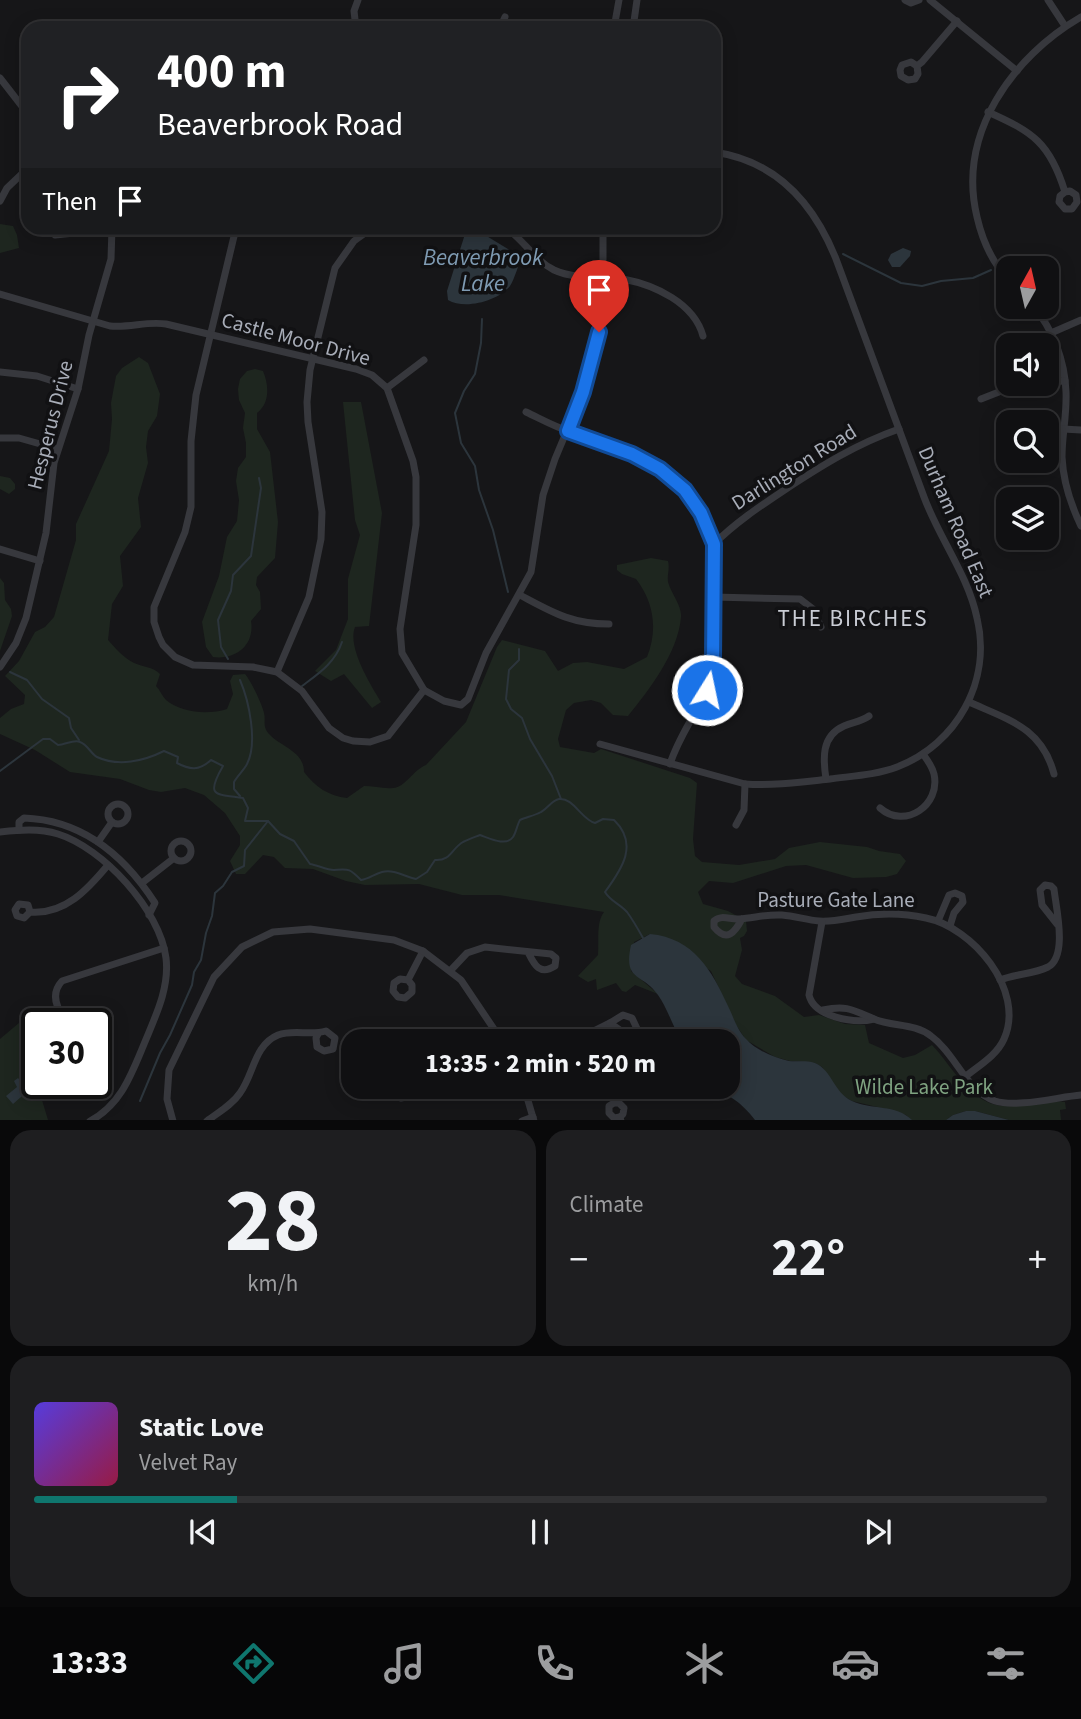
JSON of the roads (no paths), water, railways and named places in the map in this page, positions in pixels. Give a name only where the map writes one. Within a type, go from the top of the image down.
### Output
[{"type":"street","points":[[355,21],[354,11],[358,0]]},
{"type":"street","points":[[615,21],[619,0]]},
{"type":"street","points":[[634,21],[637,0]]},
{"type":"street","points":[[905,0],[911,3],[919,0]]},
{"type":"street","points":[[930,0],[1017,71]]},
{"type":"street","points":[[1048,0],[1065,26]]},
{"type":"street","points":[[503,21],[505,17]]},
{"type":"street","points":[[996,262],[981,232],[973,197],[975,156],[988,112],[1017,71],[1041,46],[1065,26],[1081,17]]},
{"type":"street","points":[[917,66],[957,21]]},
{"type":"street","points":[[0,78],[21,105]]},
{"type":"street","points":[[988,112],[1020,128],[1040,142],[1057,167],[1065,191]]},
{"type":"street","name":"Durham Road East","points":[[600,744],[745,784],[769,785],[883,772],[923,754],[947,734],[969,702],[978,672],[980,657],[977,616],[969,592],[925,502],[836,259],[820,223],[794,191],[771,173],[746,161],[721,154]]},
{"type":"street","points":[[0,201],[6,188],[21,174]]},
{"type":"street","name":"Hesperus Drive","points":[[0,667],[21,632],[40,561],[58,449],[78,389],[93,321],[111,259],[112,235]]},
{"type":"street","points":[[234,235],[199,379],[193,416],[191,507],[182,539],[156,600],[154,622],[163,645],[175,657],[202,667],[253,667],[277,672],[302,691],[329,728],[343,738],[361,742],[388,736],[424,690],[444,701],[461,705],[468,699],[486,653],[520,595],[534,561],[539,514],[546,486],[583,392],[595,351],[601,316],[603,235]]},
{"type":"street","points":[[277,672],[309,597],[321,539],[322,512],[307,402],[313,359],[335,268],[347,249],[364,235]]},
{"type":"street","points":[[513,235],[537,259],[554,270],[572,276],[634,282],[669,296],[692,314],[703,336]]},
{"type":"street","name":"Castle Moor Drive","points":[[0,293],[120,327],[154,322],[363,371],[387,388],[413,461],[418,491],[400,642],[408,664],[424,690]]},
{"type":"street","points":[[1042,319],[1051,333],[1081,320]]},
{"type":"street","points":[[1059,353],[1065,381],[1062,461],[1072,505],[1081,526]]},
{"type":"street","points":[[387,388],[424,360]]},
{"type":"street","points":[[0,372],[37,376],[78,389]]},
{"type":"street","points":[[1059,381],[1065,381]]},
{"type":"street","points":[[981,399],[996,393]]},
{"type":"street","points":[[526,412],[568,431],[632,454],[667,474],[695,502],[714,544],[713,660],[710,680],[703,699],[679,738],[670,764]]},
{"type":"street","name":"Darlington Road","points":[[714,544],[744,518],[817,468],[869,440],[899,429]]},
{"type":"street","points":[[1063,429],[1081,430]]},
{"type":"street","points":[[0,438],[19,439],[58,449]]},
{"type":"street","points":[[0,549],[40,561]]},
{"type":"street","points":[[520,595],[573,621],[608,624]]},
{"type":"street","points":[[713,597],[800,598],[813,609],[821,627]]},
{"type":"street","points":[[969,702],[1030,732],[1049,757],[1054,774]]},
{"type":"street","points":[[826,779],[823,755],[830,736],[842,727],[869,716]]},
{"type":"street","points":[[880,808],[900,817],[913,815],[925,808],[934,792],[935,778],[923,754]]},
{"type":"street","points":[[736,825],[744,810],[745,784]]},
{"type":"street","points":[[19,830],[19,822],[24,818],[46,820],[65,824],[98,842],[142,883],[155,903],[149,915]]},
{"type":"street","points":[[98,842],[112,822]]},
{"type":"street","points":[[0,831],[45,831],[62,835],[80,844],[122,878],[160,935],[166,976],[162,999],[134,1068],[118,1098],[91,1120]]},
{"type":"street","points":[[142,883],[174,858]]},
{"type":"street","points":[[30,912],[54,909],[75,900],[108,865]]},
{"type":"street","points":[[1000,980],[1051,965],[1060,950],[1054,889],[1045,885],[1040,890],[1042,905],[1057,924]]},
{"type":"street","points":[[939,921],[949,895],[959,894],[963,902],[954,913],[950,926]]},
{"type":"street","name":"Pasture Gate Lane","points":[[742,919],[782,915],[822,922],[889,914],[917,916],[950,926],[974,944],[1000,980],[1009,1011],[1005,1038],[996,1052],[966,1076]]},
{"type":"street","points":[[822,922],[809,995],[814,1007],[850,1021],[874,1019]]},
{"type":"street","points":[[173,1120],[167,1099],[167,1079],[172,1062],[214,976],[242,947],[273,932],[306,928],[394,940],[423,951],[451,970],[468,989],[494,1029]]},
{"type":"street","points":[[451,970],[467,953],[485,947],[528,952]]},
{"type":"street","points":[[58,1008],[55,999],[57,988],[62,981],[164,948]]},
{"type":"street","points":[[408,980],[423,951]]},
{"type":"street","points":[[823,1010],[851,1008],[874,1019],[927,1033],[938,1042],[979,1091],[994,1101],[1081,1095]]},
{"type":"street","points":[[598,1029],[623,1015],[630,1016],[637,1029]]},
{"type":"street","points":[[610,1023],[618,1029]]},
{"type":"street","points":[[208,1120],[237,1098],[247,1083],[261,1049],[272,1039],[286,1033],[318,1034]]},
{"type":"street","points":[[528,1099],[534,1119]]},
{"type":"water","name":"Beaverbrook Lake","points":[[465,235],[485,235],[521,257],[510,286],[490,300],[472,304],[455,303],[448,300],[447,291]]},
{"type":"water","points":[[903,248],[911,251],[910,256],[900,267],[892,267],[888,260],[891,254]]},
{"type":"water","points":[[650,934],[665,937],[690,949],[708,969],[739,1029],[675,1029],[658,995],[632,971],[629,957],[631,945]]},
{"type":"water","points":[[740,1032],[755,1047],[766,1053],[783,1060],[821,1066],[841,1093],[852,1101],[891,1109],[912,1120],[755,1120],[734,1099],[740,1099]]},
{"type":"water","points":[[18,1078],[21,1081],[21,1097],[13,1104],[6,1096],[17,1087],[14,1081]]},
{"type":"water","points":[[966,1111],[975,1111],[1009,1120],[946,1120]]},
{"type":"waterway","points":[[843,254],[901,283],[922,286],[973,278],[991,270]]},
{"type":"waterway","points":[[482,319],[475,374],[455,413],[461,443],[475,466],[479,490],[493,530],[508,592]]},
{"type":"waterway","points":[[228,659],[221,647],[218,620],[231,591],[233,575],[251,556],[261,488],[259,478]]},
{"type":"waterway","points":[[302,686],[330,662],[342,642]]},
{"type":"waterway","points":[[519,649],[519,660],[509,670],[506,699],[511,709],[522,718],[561,799]]},
{"type":"waterway","points":[[10,672],[27,680],[42,699],[69,718],[71,728],[79,740]]},
{"type":"waterway","points":[[240,680],[249,710],[252,734],[247,764],[234,782],[234,789],[240,796]]},
{"type":"waterway","points":[[0,771],[43,739],[50,739],[58,745],[80,742],[97,757],[114,762],[140,760],[164,751],[178,757],[177,763],[190,768],[198,768],[211,760],[223,766],[214,789],[226,796],[243,798],[248,808],[245,821],[268,821],[280,834],[294,841],[310,864],[331,870],[349,870],[361,880],[387,871],[416,879],[427,872],[435,860],[448,857],[463,842],[480,835],[497,841],[510,840],[520,820],[541,812],[556,800],[564,799],[590,821],[595,823],[603,819],[614,820],[621,829],[626,838],[625,856],[605,892],[627,912],[643,938]]},
{"type":"waterway","points":[[140,1101],[192,985],[194,972],[201,960],[215,893],[232,872],[244,866],[245,850],[268,821]]},
{"type":"district","name":"THE BIRCHES","points":[[853,618]]},
{"type":"park label","name":"Wilde Lake Park","points":[[924,1087]]}]
